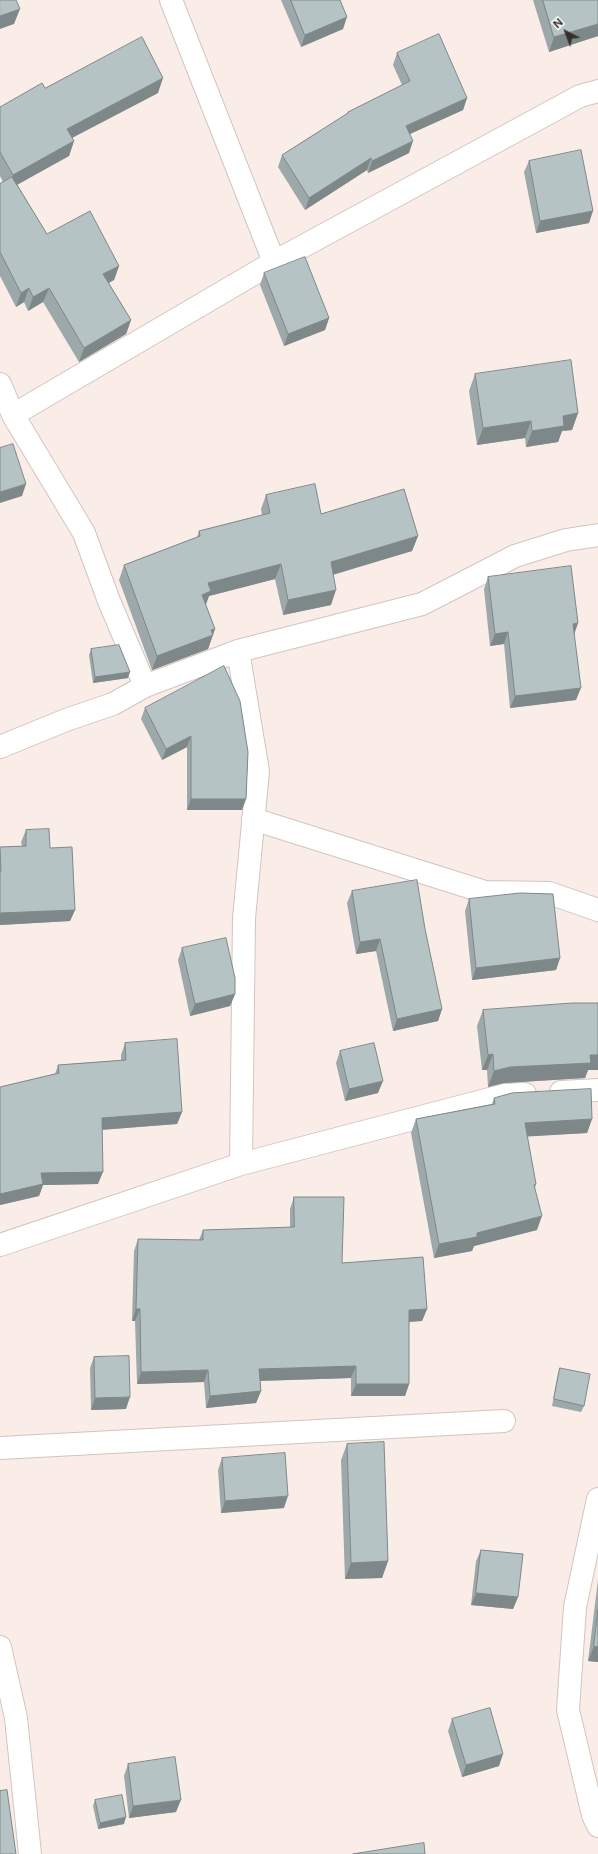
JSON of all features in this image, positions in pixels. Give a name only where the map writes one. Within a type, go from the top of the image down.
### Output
[{"type":"street","points":[[171,0],[274,262]]},
{"type":"street","points":[[13,415],[274,262],[573,99],[598,91]]},
{"type":"street","points":[[0,384],[13,415],[84,533],[109,601],[145,686]]},
{"type":"street","points":[[0,747],[66,720],[113,704],[145,686],[238,651],[422,604],[515,556],[566,540],[598,535]]},
{"type":"street","points":[[238,651],[258,771],[244,918],[241,1164]]},
{"type":"street","points":[[253,819],[485,892],[549,893],[598,910]]},
{"type":"street","points":[[0,1245],[241,1164],[505,1095],[598,1090]]},
{"type":"street","points":[[0,1448],[504,1421]]},
{"type":"street","points":[[598,1499],[575,1607],[568,1710],[593,1815],[598,1826]]},
{"type":"street","points":[[0,1647],[8,1720],[30,1854]]},
{"type":"building","points":[[0,0],[16,0],[20,9],[0,16]]},
{"type":"building","points":[[291,0],[340,0],[347,17],[305,35]]},
{"type":"building","points":[[543,0],[598,0],[598,24],[554,37]]},
{"type":"building","points":[[439,34],[467,98],[406,126],[413,141],[372,161],[371,158],[309,198],[282,155],[348,112],[410,81],[397,53]]},
{"type":"building","points":[[142,37],[163,78],[67,129],[74,141],[13,175],[0,152],[0,107],[42,83],[45,88]]},
{"type":"building","points":[[581,150],[593,211],[540,221],[529,161]]},
{"type":"building","points":[[12,177],[47,234],[90,211],[119,266],[103,274],[131,320],[84,348],[49,288],[33,297],[29,288],[21,293],[0,252],[0,184]]},
{"type":"building","points":[[305,257],[329,318],[288,334],[264,273]]},
{"type":"building","points":[[571,360],[578,413],[563,416],[564,426],[532,431],[531,421],[483,428],[475,374]]},
{"type":"building","points":[[13,444],[26,484],[0,492],[0,448]]},
{"type":"building","points":[[315,484],[321,514],[404,489],[418,536],[331,562],[336,590],[288,600],[281,564],[208,583],[211,591],[202,595],[215,629],[211,630],[213,635],[157,656],[124,565],[200,536],[199,531],[270,513],[266,495]]},
{"type":"building","points":[[571,566],[578,623],[573,624],[581,688],[515,696],[508,632],[495,634],[488,577]]},
{"type":"building","points":[[119,645],[130,672],[95,677],[91,649]]},
{"type":"building","points":[[224,666],[240,701],[248,752],[246,799],[191,799],[191,736],[166,749],[145,708]]},
{"type":"building","points":[[49,829],[50,848],[72,847],[75,910],[0,913],[0,847],[26,846],[26,830]]},
{"type":"building","points":[[417,880],[425,929],[442,1009],[397,1019],[380,939],[360,942],[352,891]]},
{"type":"building","points":[[520,893],[553,894],[560,958],[476,968],[469,899]]},
{"type":"building","points":[[226,938],[235,978],[235,994],[195,1004],[182,948]]},
{"type":"building","points":[[572,1003],[598,1003],[598,1055],[590,1055],[591,1063],[510,1067],[494,1071],[493,1054],[488,1055],[483,1010]]},
{"type":"building","points":[[177,1039],[182,1112],[102,1118],[103,1172],[41,1173],[43,1184],[0,1194],[0,1087],[59,1073],[58,1065],[126,1060],[125,1043]]},
{"type":"building","points":[[374,1043],[383,1081],[349,1089],[340,1051]]},
{"type":"building","points":[[591,1089],[592,1119],[525,1123],[536,1184],[534,1185],[542,1216],[477,1233],[477,1237],[439,1244],[416,1119],[495,1104],[494,1098],[512,1093]]},
{"type":"building","points":[[294,1197],[344,1197],[342,1263],[423,1257],[427,1309],[409,1310],[409,1384],[356,1384],[356,1366],[259,1369],[261,1391],[210,1396],[208,1370],[141,1372],[140,1309],[136,1309],[138,1239],[203,1240],[203,1230],[294,1227]]},
{"type":"building","points":[[129,1356],[130,1397],[95,1398],[94,1357]]},
{"type":"building","points":[[560,1368],[590,1374],[584,1406],[554,1399]]},
{"type":"building","points":[[384,1442],[388,1561],[351,1563],[347,1444]]},
{"type":"building","points":[[285,1453],[288,1496],[225,1501],[222,1458]]},
{"type":"building","points":[[481,1550],[523,1554],[518,1597],[476,1593]]},
{"type":"building","points":[[598,1610],[598,1647],[594,1646]]},
{"type":"building","points":[[490,1708],[503,1754],[466,1765],[452,1719]]},
{"type":"building","points":[[175,1757],[181,1800],[133,1806],[128,1764]]},
{"type":"building","points":[[7,1790],[16,1854],[0,1854],[0,1791]]},
{"type":"building","points":[[122,1795],[126,1817],[100,1823],[95,1800]]},
{"type":"building","points":[[424,1843],[425,1854],[353,1854]]}]
